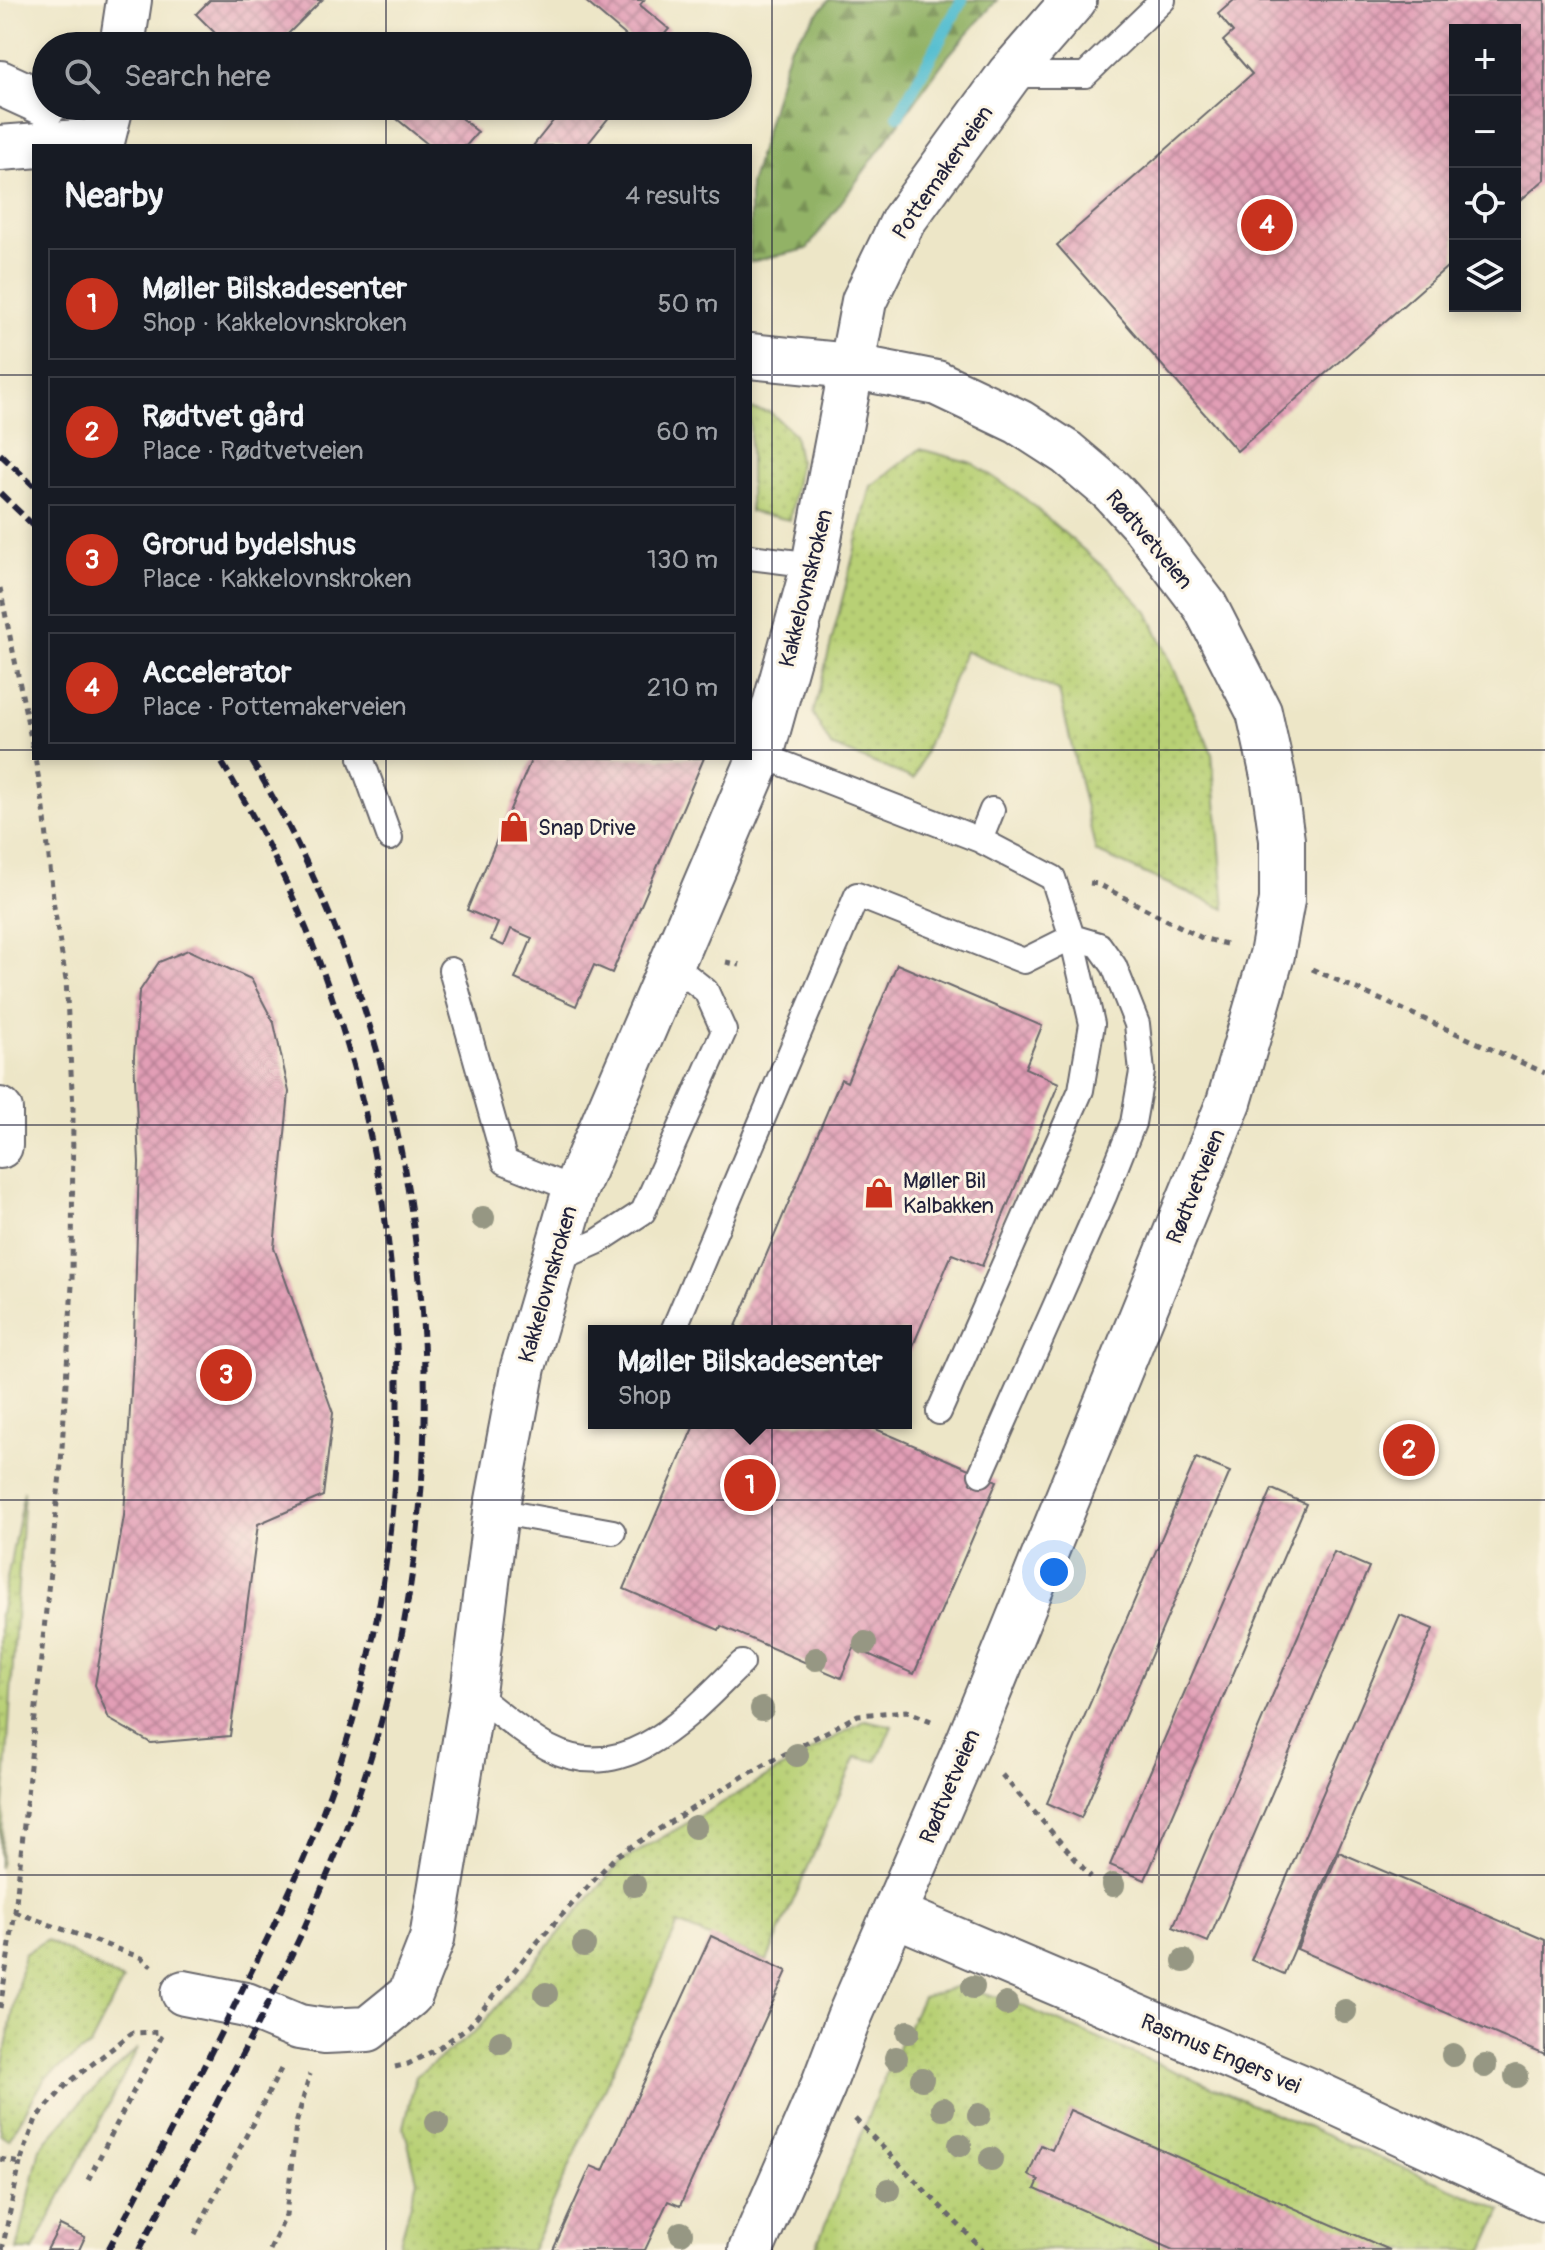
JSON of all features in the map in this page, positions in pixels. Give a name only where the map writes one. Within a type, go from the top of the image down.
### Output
[{"type":"main road","points":[[124,32],[129,0]]},
{"type":"main road","name":"Pottemakerveien","points":[[850,366],[864,301],[903,221],[1009,75],[1074,0]]},
{"type":"main road","points":[[0,83],[32,98]]},
{"type":"main road","points":[[63,120],[88,144]]},
{"type":"main road","points":[[90,144],[103,120]]},
{"type":"main road","points":[[0,148],[32,147]]},
{"type":"main road","name":"Rødtvetveien","points":[[751,2250],[970,1738],[1229,1102],[1272,955],[1282,900],[1282,840],[1273,776],[1259,712],[1205,606],[1144,526],[1112,491],[1067,453],[1019,422],[937,383],[850,366],[752,356]]},
{"type":"main road","name":"Kakkelovnskroken","points":[[184,1993],[246,2005],[299,2027],[325,2031],[368,2029],[410,1995],[432,1939],[473,1693],[496,1511],[523,1367],[575,1190],[761,755],[768,692],[814,565],[843,419],[850,366]]},
{"type":"main road","points":[[0,1110],[0,1146]]},
{"type":"main road","name":"Rasmus Engers vei","points":[[895,1914],[1306,2089],[1545,2199]]},
{"type":"lane","points":[[1009,75],[1085,75],[1163,0]]},
{"type":"lane","points":[[752,557],[814,565]]},
{"type":"lane","points":[[761,755],[980,840],[1053,878],[1072,937],[1092,1024],[1081,1090],[939,1412]]},
{"type":"lane","points":[[362,760],[390,838]]},
{"type":"lane","points":[[980,840],[992,810]]},
{"type":"lane","points":[[676,1325],[857,895],[1024,961],[1072,937],[1099,945],[1114,966],[1137,1024],[1142,1072],[1133,1123],[981,1474]]},
{"type":"lane","points":[[554,1261],[597,1242],[643,1212],[724,1031],[706,991],[672,964]]},
{"type":"lane","points":[[451,970],[505,1162],[575,1190]]},
{"type":"lane","points":[[496,1511],[613,1532]]},
{"type":"lane","points":[[473,1693],[547,1747],[576,1759],[607,1759],[642,1748],[676,1726],[742,1663]]},
{"type":"path","points":[[0,588],[32,746]]},
{"type":"path","points":[[0,2008],[15,1912],[61,1464],[72,1285],[73,1108],[67,994],[44,809],[35,760]]},
{"type":"path","points":[[1053,878],[1098,884],[1202,938],[1272,955],[1312,969],[1545,1073]]},
{"type":"path","points":[[997,1770],[1091,1877]]},
{"type":"path","points":[[15,1912],[142,1958],[184,1993],[88,2180]]},
{"type":"path","points":[[270,2250],[286,2215],[296,2124],[325,2031]]},
{"type":"path","points":[[195,2234],[283,2066]]},
{"type":"path","points":[[823,2086],[983,2250]]},
{"type":"path","points":[[2,2250],[20,2163]]},
{"type":"green space","points":[[829,0],[997,0],[948,56],[807,249],[752,262],[752,178],[789,48]]},
{"type":"green space","points":[[752,409],[770,412],[794,434],[799,461],[790,520],[752,512]]},
{"type":"green space","points":[[920,449],[972,463],[1022,496],[1111,574],[1148,612],[1212,753],[1225,909],[1096,852],[1059,691],[965,651],[914,779],[831,746],[813,714],[871,486]]},
{"type":"green space","points":[[24,1491],[0,1868],[0,1615]]},
{"type":"green space","points":[[865,1720],[892,1726],[877,1761],[856,1757],[767,1961],[678,1924],[532,2250],[398,2250],[417,2180],[404,2127],[416,2076],[476,2031],[620,1862]]},
{"type":"green space","points":[[46,1940],[123,1981],[90,2046],[45,2078],[9,2139],[0,2134],[0,2079],[24,1954]]},
{"type":"green space","points":[[962,1986],[1010,2001],[1502,2210],[1484,2250],[815,2250],[879,2089],[922,1997]]},
{"type":"green space","points":[[138,2048],[33,2250],[17,2250],[40,2148],[83,2100]]},
{"type":"building","points":[[210,0],[322,0],[290,32],[214,32],[196,14]]},
{"type":"building","points":[[584,0],[644,0],[640,5],[669,29],[666,32],[622,32]]},
{"type":"building","points":[[1234,0],[1545,0],[1545,179],[1521,200],[1521,24],[1449,24],[1449,265],[1237,451],[1057,245],[1252,74],[1223,41],[1233,32],[1218,14]]},
{"type":"building","points":[[398,120],[463,120],[478,132],[468,144],[428,144]]},
{"type":"building","points":[[554,120],[607,120],[588,144],[535,144]]},
{"type":"building","points":[[531,760],[703,760],[612,973],[594,965],[576,1006],[515,979],[532,938],[511,929],[504,946],[491,940],[498,923],[467,910]]},
{"type":"building","points":[[188,950],[251,979],[274,1023],[289,1092],[274,1248],[333,1413],[323,1496],[258,1524],[230,1736],[151,1743],[109,1719],[95,1685],[124,1516],[134,1338],[139,1162],[134,1056],[139,992],[159,962]]},
{"type":"building","points":[[897,964],[1042,1026],[1025,1068],[1059,1083],[982,1266],[952,1254],[912,1348],[912,1325],[737,1325],[841,1079],[847,1082]]},
{"type":"building","points":[[692,1429],[876,1429],[997,1481],[914,1674],[854,1648],[841,1678],[721,1626],[719,1630],[624,1589]]},
{"type":"building","points":[[1196,1458],[1230,1472],[1081,1818],[1047,1803]]},
{"type":"building","points":[[1272,1489],[1306,1504],[1145,1880],[1110,1865]]},
{"type":"building","points":[[1334,1552],[1369,1567],[1208,1942],[1173,1927]]},
{"type":"building","points":[[1400,1615],[1433,1629],[1284,1974],[1251,1960]]},
{"type":"building","points":[[1339,1852],[1545,1940],[1545,2055],[1297,1949]]},
{"type":"building","points":[[711,1936],[787,1971],[680,2206],[668,2201],[645,2250],[553,2250],[591,2166],[603,2171]]},
{"type":"building","points":[[1070,2110],[1390,2250],[1173,2250],[1035,2189],[1039,2180],[1028,2175],[1041,2145],[1052,2150]]},
{"type":"building","points":[[60,2225],[85,2237],[79,2250],[47,2250]]},
{"type":"waterway","points":[[898,116],[962,0]]},
{"type":"railway","points":[[0,454],[32,484]]},
{"type":"railway","points":[[0,493],[32,524]]},
{"type":"railway","points":[[108,2250],[258,1959],[324,1809],[345,1747],[376,1623],[393,1495],[397,1367],[388,1239],[365,1113],[329,989],[281,871],[220,760]]},
{"type":"railway","points":[[139,2250],[254,2032],[332,1864],[354,1807],[393,1677],[416,1543],[425,1407],[419,1271],[398,1136],[363,1004],[313,878],[251,760]]},
{"type":"place","name":"Accelerator","points":[[1267,225]]},
{"type":"place","name":"Snap Drive","points":[[514,827]]},
{"type":"place","name":"Møller Bil Kalbakken","points":[[879,1193]]},
{"type":"place","name":"Grorud bydelshus","points":[[226,1375]]},
{"type":"place","name":"Rødtvet gård","points":[[1409,1450]]},
{"type":"place","name":"Møller Bilskadesenter","points":[[750,1485]]}]
